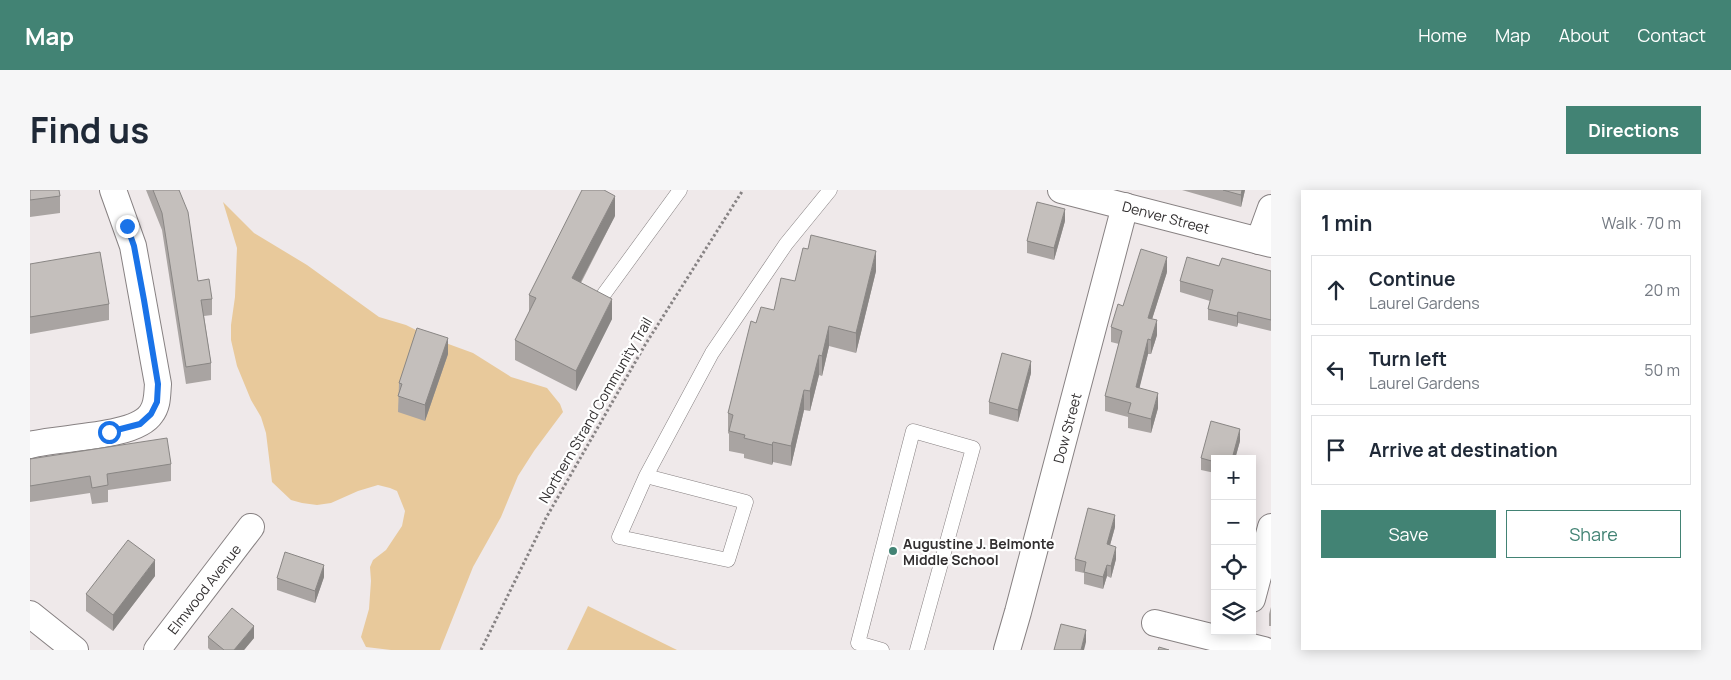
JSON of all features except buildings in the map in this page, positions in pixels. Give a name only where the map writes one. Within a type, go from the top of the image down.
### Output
[{"type":"street","points":[[30,445],[109,432],[140,424],[151,414],[157,402],[158,384],[134,246],[113,190]]},
{"type":"street","name":"Denver Street","points":[[1061,190],[1265,243]]},
{"type":"street","name":"Dow Street","points":[[1007,650],[1125,206]]},
{"type":"street","points":[[1265,243],[1271,208]]},
{"type":"street","name":"Elmwood Avenue","points":[[157,650],[251,527]]},
{"type":"street","points":[[1255,590],[1271,527]]},
{"type":"street","points":[[30,614],[75,650]]},
{"type":"street","points":[[1155,623],[1247,644]]},
{"type":"lane","points":[[604,294],[680,190]]},
{"type":"lane","points":[[646,476],[746,502],[728,560],[619,537],[646,476],[712,353],[786,244],[830,190]]},
{"type":"lane","points":[[882,650],[854,646],[913,431],[973,448],[917,650]]},
{"type":"path","name":"Northern Strand Community Trail","points":[[481,650],[527,553],[550,510],[650,338],[743,190]]},
{"type":"shaded area","points":[[223,202],[254,233],[307,265],[379,317],[406,325],[432,338],[473,353],[511,377],[547,388],[560,404],[563,412],[518,476],[501,517],[473,567],[440,650],[391,650],[366,647],[361,637],[369,609],[370,567],[373,560],[386,550],[402,526],[405,511],[397,491],[378,485],[358,491],[331,503],[317,505],[291,500],[272,482],[266,433],[261,417],[251,400],[237,366],[231,340],[237,248]]},
{"type":"shaded area","points":[[588,606],[677,650],[567,650]]},
{"type":"place","name":"Augustine J. Belmonte Middle School","points":[[893,551]]},
{"type":"route","points":[[109,432],[140,424],[151,414],[157,402],[158,384],[144,300],[134,246],[127,226]]}]
